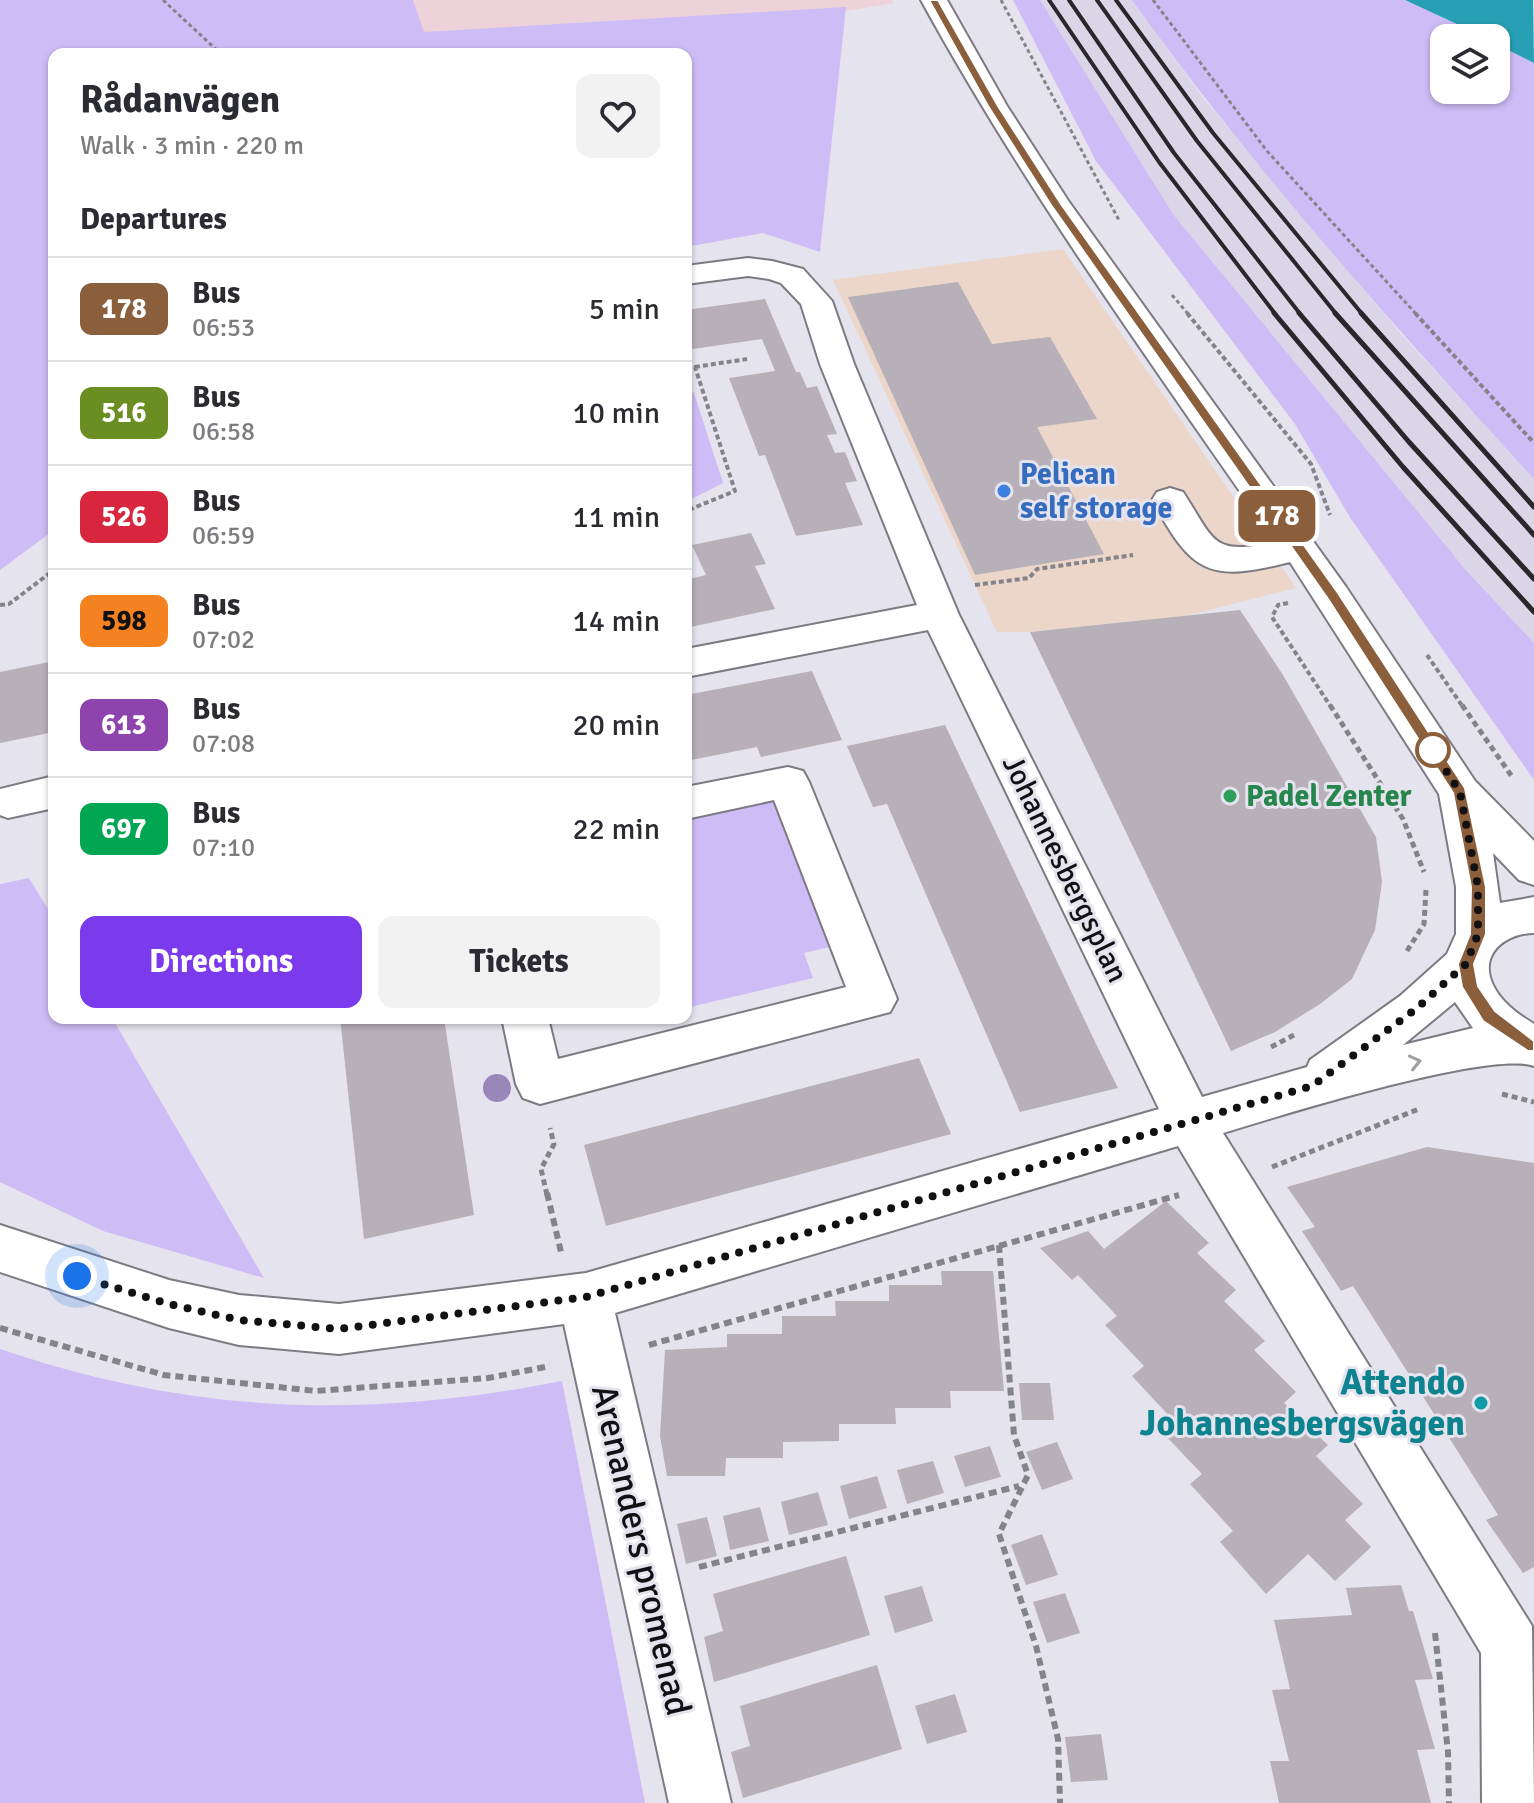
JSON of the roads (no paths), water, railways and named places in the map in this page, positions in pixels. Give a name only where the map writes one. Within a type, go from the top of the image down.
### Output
[{"type":"street","points":[[934,0],[993,106],[1056,205],[1299,548],[1460,792],[1534,868]]},
{"type":"street","name":"Johannesbergsplan","points":[[692,274],[748,267],[792,276],[816,301],[837,364],[935,603],[1191,1124],[1511,1647],[1513,1803]]},
{"type":"street","points":[[1170,500],[1185,533],[1204,553],[1222,562],[1255,559],[1299,548]]},
{"type":"street","points":[[692,662],[885,622],[935,603]]},
{"type":"street","points":[[526,1024],[540,1084],[874,999],[788,782],[692,802]]},
{"type":"street","points":[[1460,792],[1478,887],[1470,987],[1489,1016],[1528,1044]]},
{"type":"street","points":[[8,802],[48,793]]},
{"type":"street","points":[[1312,1086],[1416,1009],[1498,920],[1534,915]]},
{"type":"street","points":[[0,1248],[30,1261],[169,1304],[239,1320],[339,1329],[575,1267],[1191,1124],[1312,1086],[1486,1045],[1528,1044]]},
{"type":"street","name":"Arenanders promenad","points":[[575,1267],[700,1803]]},
{"type":"water","points":[[1405,0],[1533,0],[1534,63],[1510,51],[1510,24],[1457,24]]},
{"type":"railway","points":[[1049,0],[1159,162],[1276,315]]},
{"type":"railway","points":[[1069,0],[1174,153],[1301,315]]},
{"type":"railway","points":[[1097,0],[1197,141],[1337,315]]},
{"type":"railway","points":[[1116,0],[1213,133],[1363,315]]},
{"type":"railway","points":[[1274,313],[1403,467],[1534,612]]},
{"type":"railway","points":[[1299,313],[1409,442],[1534,579]]},
{"type":"railway","points":[[1335,313],[1534,535]]},
{"type":"railway","points":[[1361,313],[1534,507]]},
{"type":"place","name":"Pelican self storage","points":[[1004,491]]},
{"type":"place","name":"Padel Zenter","points":[[1230,796]]},
{"type":"place","name":"Attendo Johannesbergsvägen","points":[[1481,1403]]}]
